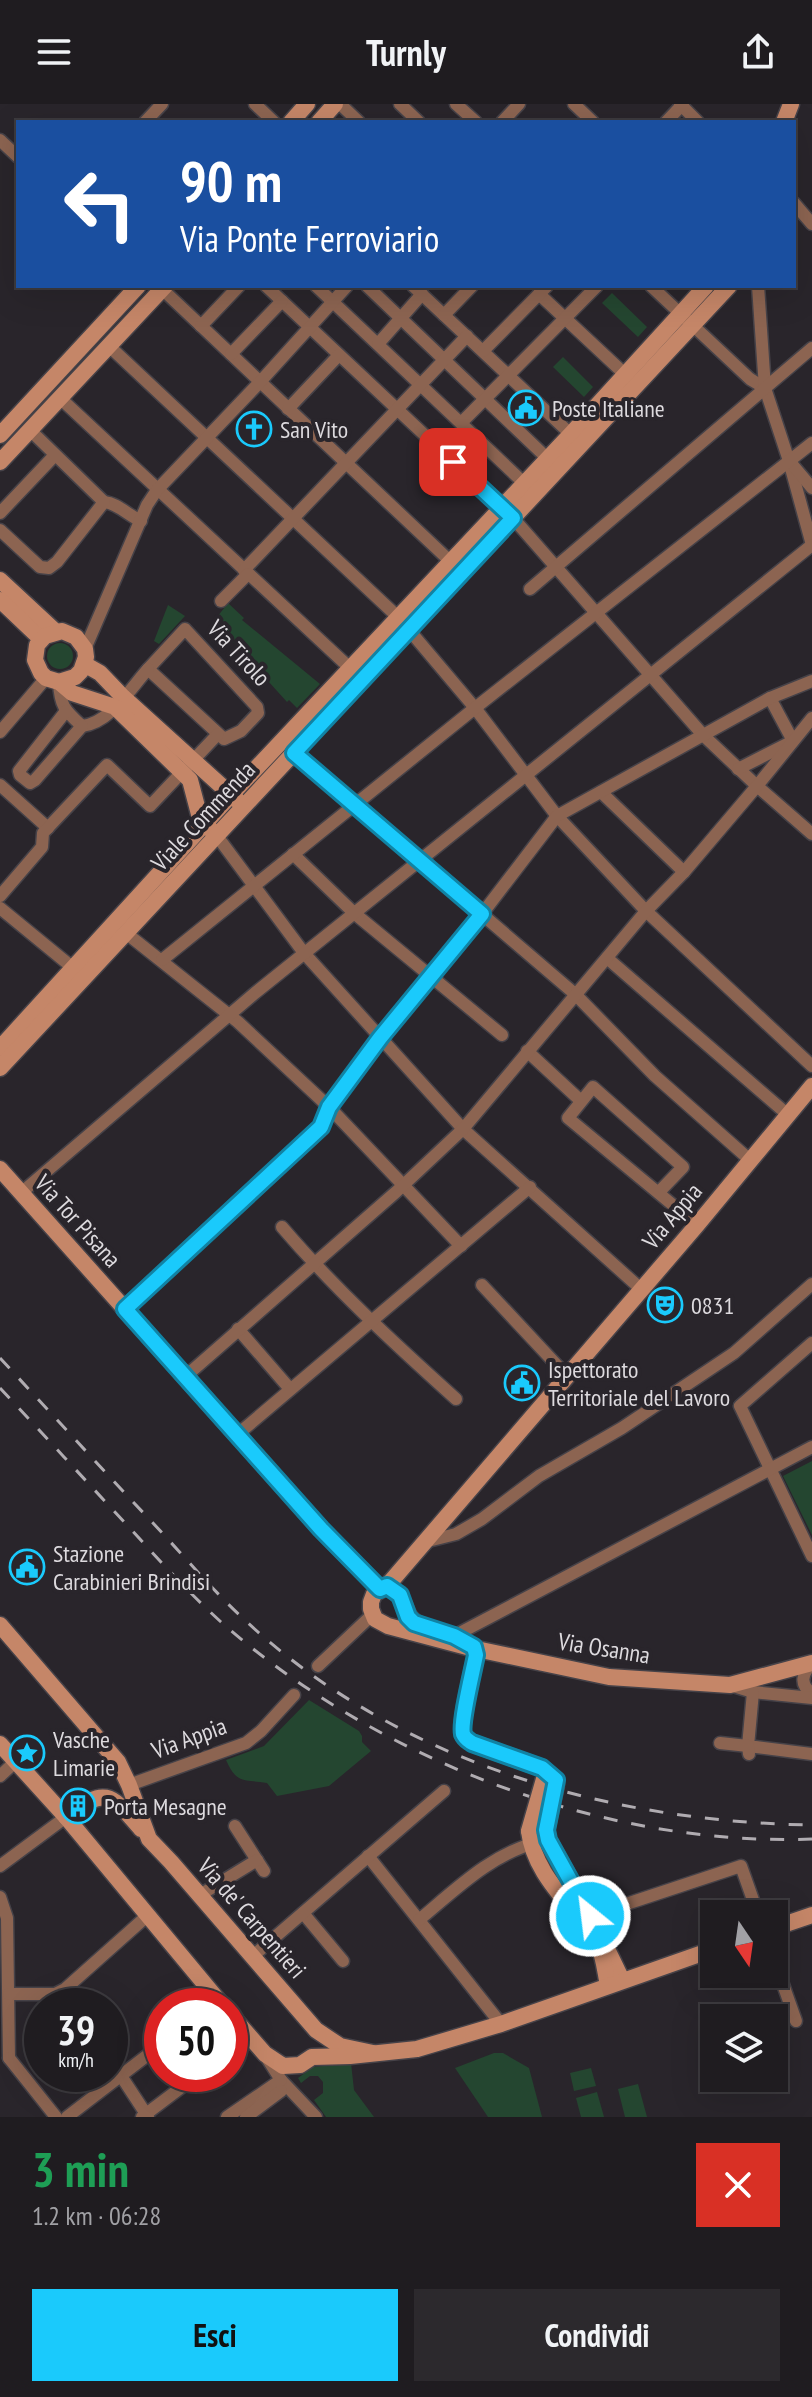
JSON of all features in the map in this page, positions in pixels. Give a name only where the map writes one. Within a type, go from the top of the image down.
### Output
[{"type":"street","points":[[147,120],[162,104]]},
{"type":"street","points":[[255,104],[272,120]]},
{"type":"street","points":[[293,120],[307,104]]},
{"type":"street","points":[[321,120],[338,104],[357,120]]},
{"type":"street","points":[[400,104],[417,120]]},
{"type":"street","points":[[456,104],[474,120]]},
{"type":"street","points":[[504,120],[519,104]]},
{"type":"street","points":[[574,104],[591,120]]},
{"type":"street","points":[[668,120],[681,105],[696,120]]},
{"type":"street","points":[[0,140],[16,155]]},
{"type":"street","points":[[796,205],[812,224]]},
{"type":"street","points":[[0,435],[136,288]]},
{"type":"street","points":[[0,462],[164,288],[451,562]]},
{"type":"street","points":[[201,326],[237,288]]},
{"type":"street","points":[[268,288],[508,513],[703,735],[812,834]]},
{"type":"street","points":[[318,288],[525,484]]},
{"type":"street","points":[[0,732],[53,680],[75,677],[147,505],[157,490],[345,288]]},
{"type":"street","points":[[369,288],[548,459]]},
{"type":"street","points":[[444,315],[470,288]]},
{"type":"street","points":[[461,423],[595,288]]},
{"type":"street","points":[[653,288],[750,379],[765,388]]},
{"type":"street","name":"Viale Commenda","points":[[687,319],[705,288]]},
{"type":"street","name":"Viale Commenda","points":[[238,801],[294,753],[404,624],[630,380],[687,319],[726,288]]},
{"type":"street","points":[[21,1193],[304,953],[812,545],[765,388],[758,288]]},
{"type":"street","points":[[378,344],[401,317],[418,290],[576,439]]},
{"type":"street","points":[[483,351],[543,290],[564,318],[630,380]]},
{"type":"street","points":[[231,354],[282,301]]},
{"type":"street","points":[[121,305],[135,319]]},
{"type":"street","points":[[221,601],[292,518],[467,336]]},
{"type":"street","points":[[109,346],[404,624],[475,708],[557,816],[646,911],[812,1066]]},
{"type":"street","points":[[530,589],[812,348]]},
{"type":"street","points":[[288,409],[339,355]]},
{"type":"street","points":[[60,398],[351,669]]},
{"type":"street","points":[[30,430],[104,502],[113,503],[141,521]]},
{"type":"street","name":"Viale Commenda","points":[[0,1068],[79,973],[238,801],[351,669],[404,624],[451,562],[508,513],[525,484],[548,459],[576,439]]},
{"type":"street","points":[[162,960],[812,443]]},
{"type":"street","points":[[0,513],[55,455]]},
{"type":"street","points":[[789,461],[812,488]]},
{"type":"street","points":[[0,530],[40,567],[49,568],[104,502]]},
{"type":"street","points":[[0,580],[48,635]]},
{"type":"street","points":[[0,600],[48,635],[70,633],[81,642],[84,657],[100,673],[119,702],[189,766],[238,801]]},
{"type":"street","name":"Via Tirolo","points":[[48,828],[107,765],[150,806],[218,734],[224,739],[241,731],[258,713],[257,707],[185,629],[119,702],[93,725],[82,726],[30,783],[19,771],[66,711]]},
{"type":"street","points":[[48,635],[35,652],[37,667],[72,693],[119,702]]},
{"type":"street","points":[[148,669],[218,734]]},
{"type":"street","points":[[53,680],[60,702],[82,726]]},
{"type":"street","points":[[125,1309],[321,1127],[329,1107],[380,1038],[432,977],[557,816],[770,698],[812,681]]},
{"type":"street","points":[[770,698],[793,741]]},
{"type":"street","points":[[186,1376],[463,1129],[812,718]]},
{"type":"street","points":[[738,769],[793,741]]},
{"type":"street","points":[[294,753],[575,994],[655,1076],[750,1160]]},
{"type":"street","points":[[189,766],[200,818],[304,953],[463,1129],[641,1289]]},
{"type":"street","points":[[0,785],[48,828],[43,833],[42,847],[0,896]]},
{"type":"street","points":[[601,792],[684,872]]},
{"type":"street","name":"Viale Commenda","points":[[0,1048],[126,933],[212,830]]},
{"type":"street","points":[[293,854],[354,913],[502,1035]]},
{"type":"street","points":[[0,908],[79,973]]},
{"type":"street","points":[[126,933],[230,1014],[329,1107],[461,1246]]},
{"type":"street","points":[[607,958],[787,1114]]},
{"type":"street","points":[[527,1051],[581,1101]]},
{"type":"street","name":"Via Appia","points":[[383,1588],[697,1225],[812,1086]]},
{"type":"street","points":[[659,1192],[683,1167],[593,1087],[568,1118],[697,1225]]},
{"type":"street","name":"Via Tor Pisana","points":[[0,1169],[321,1529],[383,1588]]},
{"type":"street","points":[[238,1434],[530,1187]]},
{"type":"street","points":[[282,1227],[371,1321],[456,1399]]},
{"type":"street","points":[[423,1543],[456,1534],[482,1519],[539,1476],[669,1397],[734,1353],[812,1284]]},
{"type":"street","points":[[482,1285],[567,1376]]},
{"type":"street","points":[[238,1329],[290,1389]]},
{"type":"street","points":[[812,1343],[740,1406],[812,1556]]},
{"type":"street","points":[[454,1636],[812,1447]]},
{"type":"street","points":[[318,1666],[372,1615],[371,1602],[383,1588]]},
{"type":"street","name":"Via Osanna","points":[[383,1588],[400,1595],[408,1617],[414,1623],[454,1636],[474,1647]]},
{"type":"street","name":"Via Osanna","points":[[372,1615],[388,1626],[609,1677],[730,1685],[753,1692],[812,1696]]},
{"type":"street","name":"Via de' Carpentieri","points":[[0,1625],[118,1762],[127,1794],[149,1839],[316,2030]]},
{"type":"street","points":[[476,1625],[472,1639],[476,1655],[464,1722],[465,1738],[542,1768],[549,1779],[550,1840],[590,1916],[615,1983]]},
{"type":"street","name":"Via Osanna","points":[[730,1685],[812,1663]]},
{"type":"street","name":"Via Osanna","points":[[812,1663],[804,1672],[803,1681],[812,1696]]},
{"type":"street","points":[[749,1750],[753,1692]]},
{"type":"street","name":"Via Appia","points":[[66,1817],[95,1797],[112,1798],[127,1794],[246,1743],[294,1695]]},
{"type":"street","points":[[720,1743],[749,1750],[812,1754]]},
{"type":"street","points":[[0,1744],[66,1817],[206,1988]]},
{"type":"street","points":[[0,1776],[15,1762]]},
{"type":"street","points":[[549,1779],[530,1837],[537,1860],[596,1942],[615,1983]]},
{"type":"street","points":[[253,1956],[444,1791]]},
{"type":"street","points":[[0,1866],[66,1817]]},
{"type":"street","points":[[200,1895],[260,1865],[235,1826]]},
{"type":"street","points":[[419,1920],[478,1872],[530,1837],[550,1840]]},
{"type":"street","points":[[537,1860],[550,1840]]},
{"type":"street","points":[[368,1856],[501,2024]]},
{"type":"street","points":[[590,1916],[741,1866],[753,1900]]},
{"type":"street","points":[[0,1897],[7,1918],[9,1994],[5,2061],[56,2117]]},
{"type":"street","points":[[303,1913],[343,1961]]},
{"type":"street","points":[[788,1923],[812,1915]]},
{"type":"street","points":[[9,1994],[55,1994],[65,1989],[147,1916]]},
{"type":"street","points":[[265,2054],[283,2066],[417,2049],[501,2024],[700,1954]]},
{"type":"street","points":[[583,1994],[603,1961]]},
{"type":"street","points":[[784,1988],[796,2021]]},
{"type":"street","points":[[316,2030],[340,2046],[373,2053]]},
{"type":"street","points":[[246,2117],[283,2086],[306,2061],[317,2042],[316,2030]]},
{"type":"street","points":[[250,2036],[265,2054],[283,2086],[316,2117]]},
{"type":"street","points":[[128,2071],[144,2058]]},
{"type":"street","points":[[227,2117],[283,2086]]},
{"type":"street","points":[[128,2088],[145,2116],[176,2092]]},
{"type":"street","points":[[67,2117],[100,2092]]},
{"type":"street","points":[[297,2100],[306,2117]]},
{"type":"green space","points":[[612,293],[647,327],[638,337],[602,303]]},
{"type":"green space","points":[[563,357],[593,387],[584,397],[553,367]]},
{"type":"green space","points":[[228,603],[244,618],[242,620],[320,684],[297,708],[289,700],[287,702],[214,621]]},
{"type":"green space","points":[[168,605],[185,616],[159,644],[154,641]]},
{"type":"green space","points":[[60,643],[69,647],[73,656],[69,665],[60,669],[51,665],[47,656],[51,647]]},
{"type":"green space","points":[[812,1461],[812,1535],[783,1476]]},
{"type":"green space","points":[[309,1700],[359,1731],[362,1742],[371,1751],[329,1786],[277,1796],[267,1783],[242,1779],[234,1774],[226,1760],[264,1746]]},
{"type":"green space","points":[[494,2053],[503,2053],[529,2068],[542,2117],[488,2117],[455,2068]]},
{"type":"green space","points":[[351,2063],[354,2090],[374,2117],[326,2117],[314,2100],[323,2093],[323,2082],[318,2076],[310,2076],[301,2083],[298,2078],[313,2067]]},
{"type":"green space","points":[[591,2068],[596,2086],[574,2091],[570,2073]]},
{"type":"green space","points":[[638,2084],[647,2117],[625,2117],[618,2089]]},
{"type":"green space","points":[[597,2092],[604,2117],[581,2117],[576,2098]]},
{"type":"railway","points":[[0,1358],[235,1611],[308,1672],[372,1713],[440,1748],[511,1775],[585,1797],[660,1812],[736,1821],[812,1825]]},
{"type":"railway","points":[[0,1388],[209,1611],[282,1671],[349,1715],[421,1753],[496,1785],[574,1810],[653,1828],[733,1838],[812,1839]]},
{"type":"place","name":"Poste Italiane","points":[[526,408]]},
{"type":"place","name":"San Vito","points":[[254,429]]},
{"type":"place","name":"0831","points":[[665,1305]]},
{"type":"place","name":"Ispettorato Territoriale del Lavoro","points":[[522,1383]]},
{"type":"place","name":"Stazione Carabinieri Brindisi","points":[[27,1567]]},
{"type":"place","name":"Vasche Limarie","points":[[27,1753]]},
{"type":"place","name":"Porta Mesagne","points":[[78,1806]]},
{"type":"route","points":[[453,462],[513,518],[294,753],[482,914],[380,1038],[329,1107],[321,1127],[125,1309],[321,1529],[380,1589],[387,1586],[400,1595],[408,1617],[414,1623],[454,1636],[474,1647],[476,1655],[465,1712],[465,1738],[542,1768],[556,1780],[546,1830],[548,1840],[590,1916]]}]
